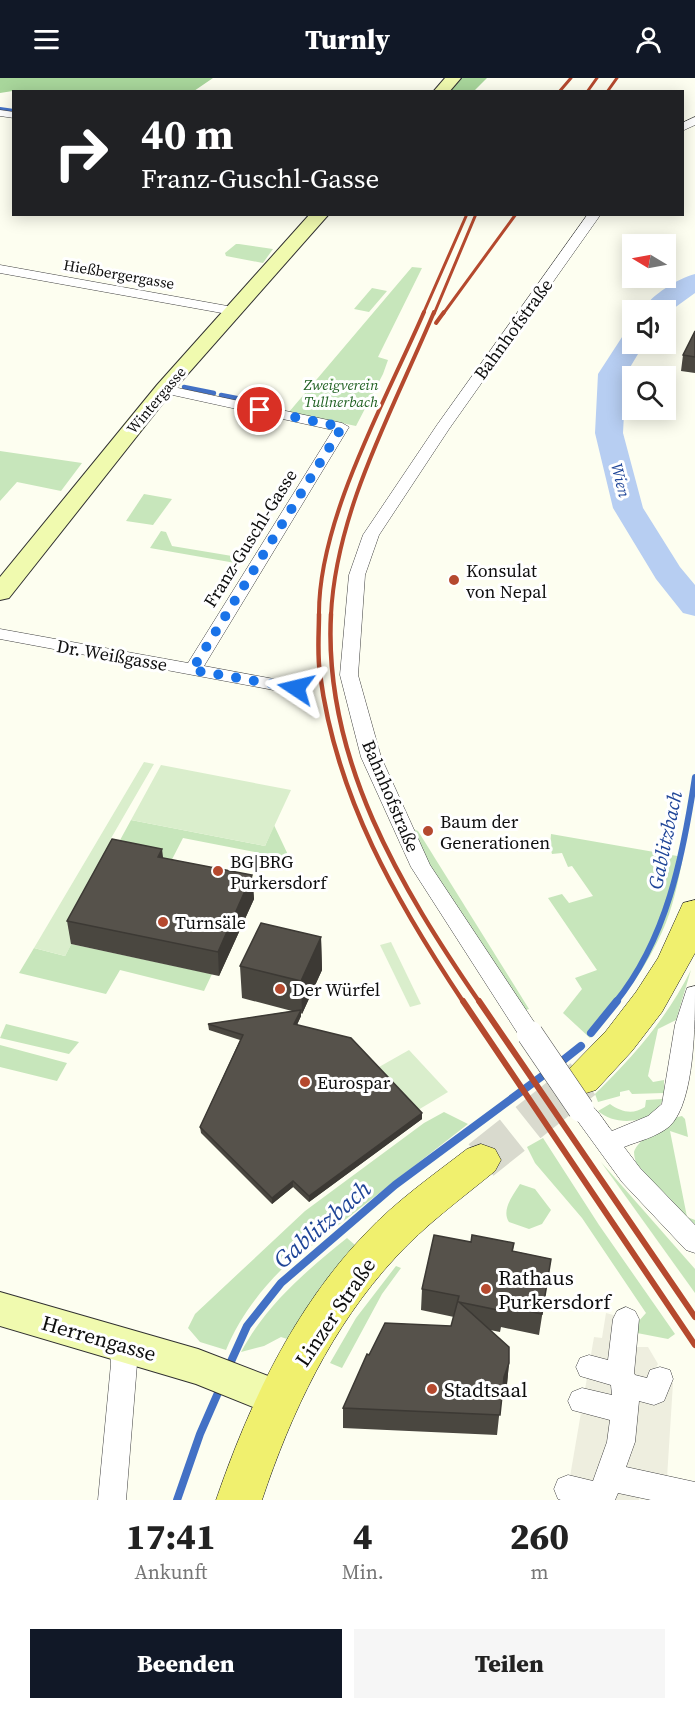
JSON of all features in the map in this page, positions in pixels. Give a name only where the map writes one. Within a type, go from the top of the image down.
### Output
[{"type":"main road","points":[[582,1094],[609,1054],[654,998],[695,912]]},
{"type":"main road","name":"Linzer Straße","points":[[239,1500],[258,1447],[280,1399],[320,1327],[369,1258],[417,1211],[481,1160]]},
{"type":"street","points":[[442,90],[453,78]]},
{"type":"street","name":"Wintergasse","points":[[0,593],[164,389],[318,216]]},
{"type":"street","name":"Bahnhofstraße","points":[[594,216],[442,428],[371,535],[357,575],[349,675],[370,757],[421,867],[530,1034],[582,1094],[607,1143],[631,1175],[695,1242]]},
{"type":"street","name":"Hießbergergasse","points":[[0,269],[134,295],[233,311]]},
{"type":"street","name":"Franz-Guschl-Gasse","points":[[164,389],[342,427],[192,670]]},
{"type":"street","name":"Dr. Weißgasse","points":[[0,634],[296,688]]},
{"type":"street","points":[[607,1143],[644,1128],[659,1120],[669,1111],[675,1100],[684,1040],[695,994]]},
{"type":"street","name":"Herrengasse","points":[[0,1309],[198,1367],[280,1399]]},
{"type":"street","points":[[604,1491],[621,1442],[629,1332]]},
{"type":"street","points":[[112,1500],[120,1382],[124,1364],[122,1344]]},
{"type":"street","points":[[589,1367],[624,1391]]},
{"type":"street","points":[[582,1401],[624,1391],[654,1392],[660,1379]]},
{"type":"street","points":[[568,1489],[604,1491],[641,1484],[695,1496]]},
{"type":"green space","points":[[0,78],[213,78],[195,90],[12,90],[0,93]]},
{"type":"green space","points":[[462,78],[487,78],[475,90],[451,90]]},
{"type":"green space","points":[[236,244],[273,249],[263,263],[226,256],[225,253]]},
{"type":"green space","name":"Zweigverein Tullnerbach","points":[[412,267],[422,268],[378,357],[388,360],[356,426],[289,412]]},
{"type":"green space","points":[[372,288],[387,291],[369,312],[354,309]]},
{"type":"green space","points":[[0,451],[82,463],[61,491],[17,482],[0,501]]},
{"type":"green space","points":[[144,494],[172,499],[153,525],[126,521]]},
{"type":"green space","points":[[161,531],[166,532],[172,546],[244,558],[241,564],[150,548]]},
{"type":"green space","points":[[144,762],[154,764],[110,840],[126,843],[65,956],[34,948]]},
{"type":"green space","points":[[161,765],[291,790],[265,846],[131,820]]},
{"type":"green space","points":[[131,820],[265,846],[274,825],[290,859],[183,838],[165,873],[119,842]]},
{"type":"green space","points":[[411,828],[418,831],[529,1009],[523,1011],[435,875]]},
{"type":"green space","points":[[551,834],[683,857],[672,904],[655,947],[630,988],[590,1038],[563,1013],[582,989],[575,978],[597,970],[548,898],[562,894],[569,903],[593,896],[572,866],[568,867],[562,853],[552,854]]},
{"type":"green space","points":[[391,942],[421,1004],[410,1007],[380,945]]},
{"type":"green space","points":[[71,944],[212,974],[204,991],[120,970],[106,994],[19,973],[34,948],[65,956]]},
{"type":"green space","points":[[691,970],[676,1020],[658,1029],[648,1076],[653,1082],[664,1080],[664,1093],[632,1094],[629,1090],[620,1092],[620,1096],[598,1102],[595,1094],[623,1066],[660,1021]]},
{"type":"green space","points":[[6,1024],[79,1042],[69,1054],[0,1038]]},
{"type":"green space","points":[[0,1045],[67,1063],[57,1081],[0,1067]]},
{"type":"green space","points":[[409,1050],[448,1092],[418,1110],[379,1067]]},
{"type":"green space","points":[[663,1099],[652,1114],[634,1120],[614,1119],[598,1111],[610,1104],[623,1111],[632,1112],[645,1107],[646,1100]]},
{"type":"green space","points":[[444,1112],[468,1124],[282,1269],[250,1307],[226,1350],[200,1342],[188,1328],[195,1314],[305,1211],[424,1123]]},
{"type":"green space","points":[[682,1116],[685,1119],[688,1137],[670,1131],[687,1217],[695,1220],[695,1232],[637,1166],[634,1154],[641,1141],[670,1120]]},
{"type":"green space","points":[[543,1138],[599,1225],[675,1334],[668,1339],[637,1333],[638,1322],[646,1313],[582,1218],[535,1163],[527,1147]]},
{"type":"green space","points":[[601,1162],[695,1269],[695,1293]]},
{"type":"green space","points":[[520,1184],[535,1189],[551,1210],[542,1224],[529,1229],[509,1222],[506,1213]]},
{"type":"green space","points":[[347,1238],[355,1245],[319,1289],[287,1339],[281,1337],[264,1346],[241,1352],[262,1319],[288,1290]]},
{"type":"green space","points":[[396,1266],[401,1268],[382,1294],[342,1368],[330,1363],[356,1318]]},
{"type":"shaded area","points":[[606,1313],[638,1322],[634,1347],[648,1347],[658,1364],[651,1375],[673,1383],[667,1478],[642,1474],[639,1500],[566,1500],[594,1337],[602,1338]]},
{"type":"building","points":[[695,331],[695,357],[683,355]]},
{"type":"building","name":"Turnsäle","points":[[112,839],[162,849],[158,857],[252,875],[218,952],[67,921]]},
{"type":"building","points":[[261,923],[321,937],[301,981],[240,966]]},
{"type":"building","name":"Eurospar","points":[[301,1010],[294,1024],[351,1038],[422,1113],[309,1196],[293,1181],[272,1198],[200,1127],[243,1035],[208,1024]]},
{"type":"building","points":[[434,1235],[471,1242],[472,1235],[514,1243],[512,1251],[551,1259],[542,1314],[504,1306],[503,1311],[459,1302],[509,1347],[509,1363],[504,1377],[500,1415],[343,1408],[367,1354],[369,1355],[385,1323],[451,1326],[459,1296],[422,1289]]},
{"type":"waterway","points":[[0,109],[12,111]]},
{"type":"waterway","name":"Wien","points":[[667,300],[695,282]]},
{"type":"waterway","name":"Wien","points":[[624,354],[612,374],[609,433],[628,508],[667,572],[695,606]]},
{"type":"waterway","points":[[184,387],[214,393]]},
{"type":"waterway","points":[[221,395],[268,404]]},
{"type":"waterway","points":[[277,406],[282,407]]},
{"type":"waterway","name":"Gablitzbach","points":[[615,1003],[648,952],[670,896],[685,837],[695,777]]},
{"type":"waterway","name":"Gablitzbach","points":[[591,1033],[617,1001]]},
{"type":"waterway","name":"Gablitzbach","points":[[557,1065],[581,1046]]},
{"type":"waterway","name":"Gablitzbach","points":[[228,1368],[247,1326],[281,1283],[395,1185],[549,1071]]},
{"type":"waterway","name":"Gablitzbach","points":[[177,1500],[200,1434],[221,1386]]},
{"type":"tunnel","points":[[481,1160],[583,1079]]},
{"type":"railway","points":[[561,90],[571,78]]},
{"type":"railway","points":[[588,90],[597,78]]},
{"type":"railway","points":[[608,90],[617,78]]},
{"type":"railway","points":[[423,314],[466,216]]},
{"type":"railway","points":[[434,314],[475,216]]},
{"type":"railway","points":[[443,314],[515,216]]},
{"type":"railway","points":[[319,615],[322,578],[330,540],[342,501],[374,421],[424,312]]},
{"type":"railway","points":[[331,615],[335,576],[355,498],[385,422],[434,312]]},
{"type":"railway","points":[[436,323],[444,312]]},
{"type":"railway","points":[[319,614],[319,666],[328,719],[355,805],[372,846],[393,887],[464,1003]]},
{"type":"railway","points":[[331,615],[332,668],[340,720],[354,770],[373,820],[422,914],[480,1003]]},
{"type":"railway","points":[[463,1001],[695,1345]]},
{"type":"railway","points":[[479,1001],[695,1317]]},
{"type":"place","name":"Konsulat von Nepal","points":[[454,580]]},
{"type":"place","name":"Baum der Generationen","points":[[428,831]]},
{"type":"place","name":"BG|BRG Purkersdorf","points":[[218,871]]},
{"type":"place","name":"Turnsäle","points":[[163,922]]},
{"type":"place","name":"Der Würfel","points":[[280,989]]},
{"type":"place","name":"Eurospar","points":[[305,1082]]},
{"type":"place","name":"Rathaus Purkersdorf","points":[[486,1289]]},
{"type":"place","name":"Stadtsaal","points":[[432,1389]]},
{"type":"route","points":[[260,410],[342,427],[192,670],[296,688]]}]
